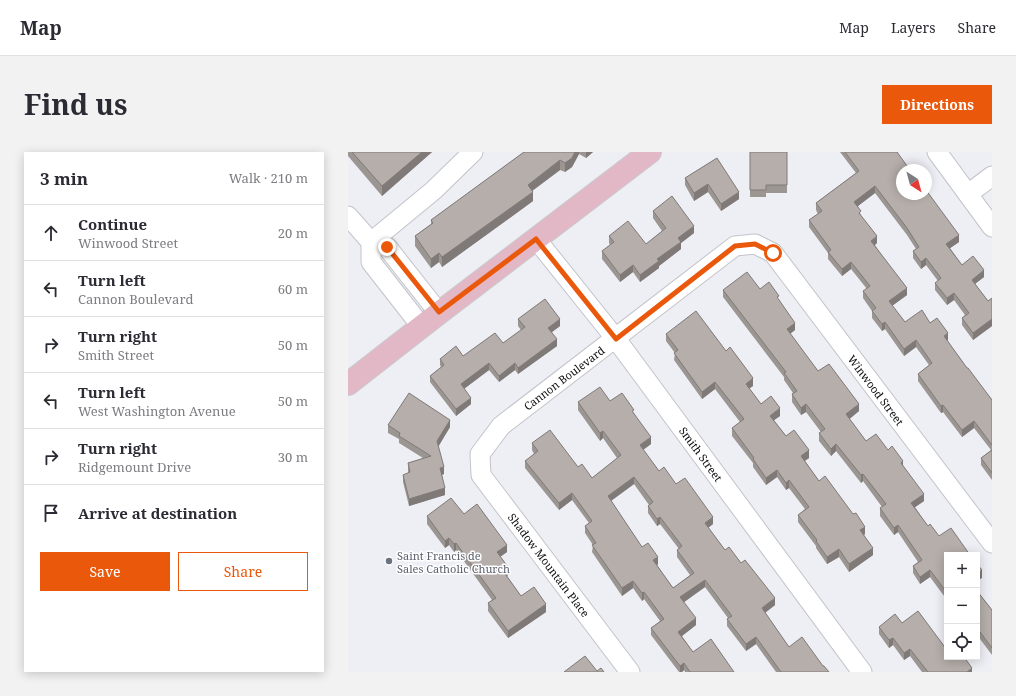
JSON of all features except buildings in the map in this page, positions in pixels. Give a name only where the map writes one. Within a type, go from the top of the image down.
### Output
[{"type":"main road","points":[[348,384],[439,312],[650,152]]},
{"type":"street","points":[[371,242],[434,190],[473,152]]},
{"type":"street","points":[[937,152],[992,226]]},
{"type":"street","points":[[968,194],[992,176]]},
{"type":"street","points":[[348,216],[371,242],[387,247],[439,312]]},
{"type":"street","name":"Smith Street","points":[[536,239],[616,339],[862,672]]},
{"type":"street","points":[[371,242],[371,262],[421,326]]},
{"type":"street","name":"Cannon Boulevard","points":[[480,454],[501,426],[735,246],[755,244]]},
{"type":"street","name":"Winwood Street","points":[[755,244],[773,253],[992,543]]},
{"type":"street","name":"Shadow Mountain Place","points":[[480,454],[481,475],[630,672]]},
{"type":"place","name":"Saint Francis de Sales Catholic Church","points":[[389,561]]},
{"type":"route","points":[[387,247],[439,312],[536,239],[616,339],[735,246],[755,244],[773,253]]}]
